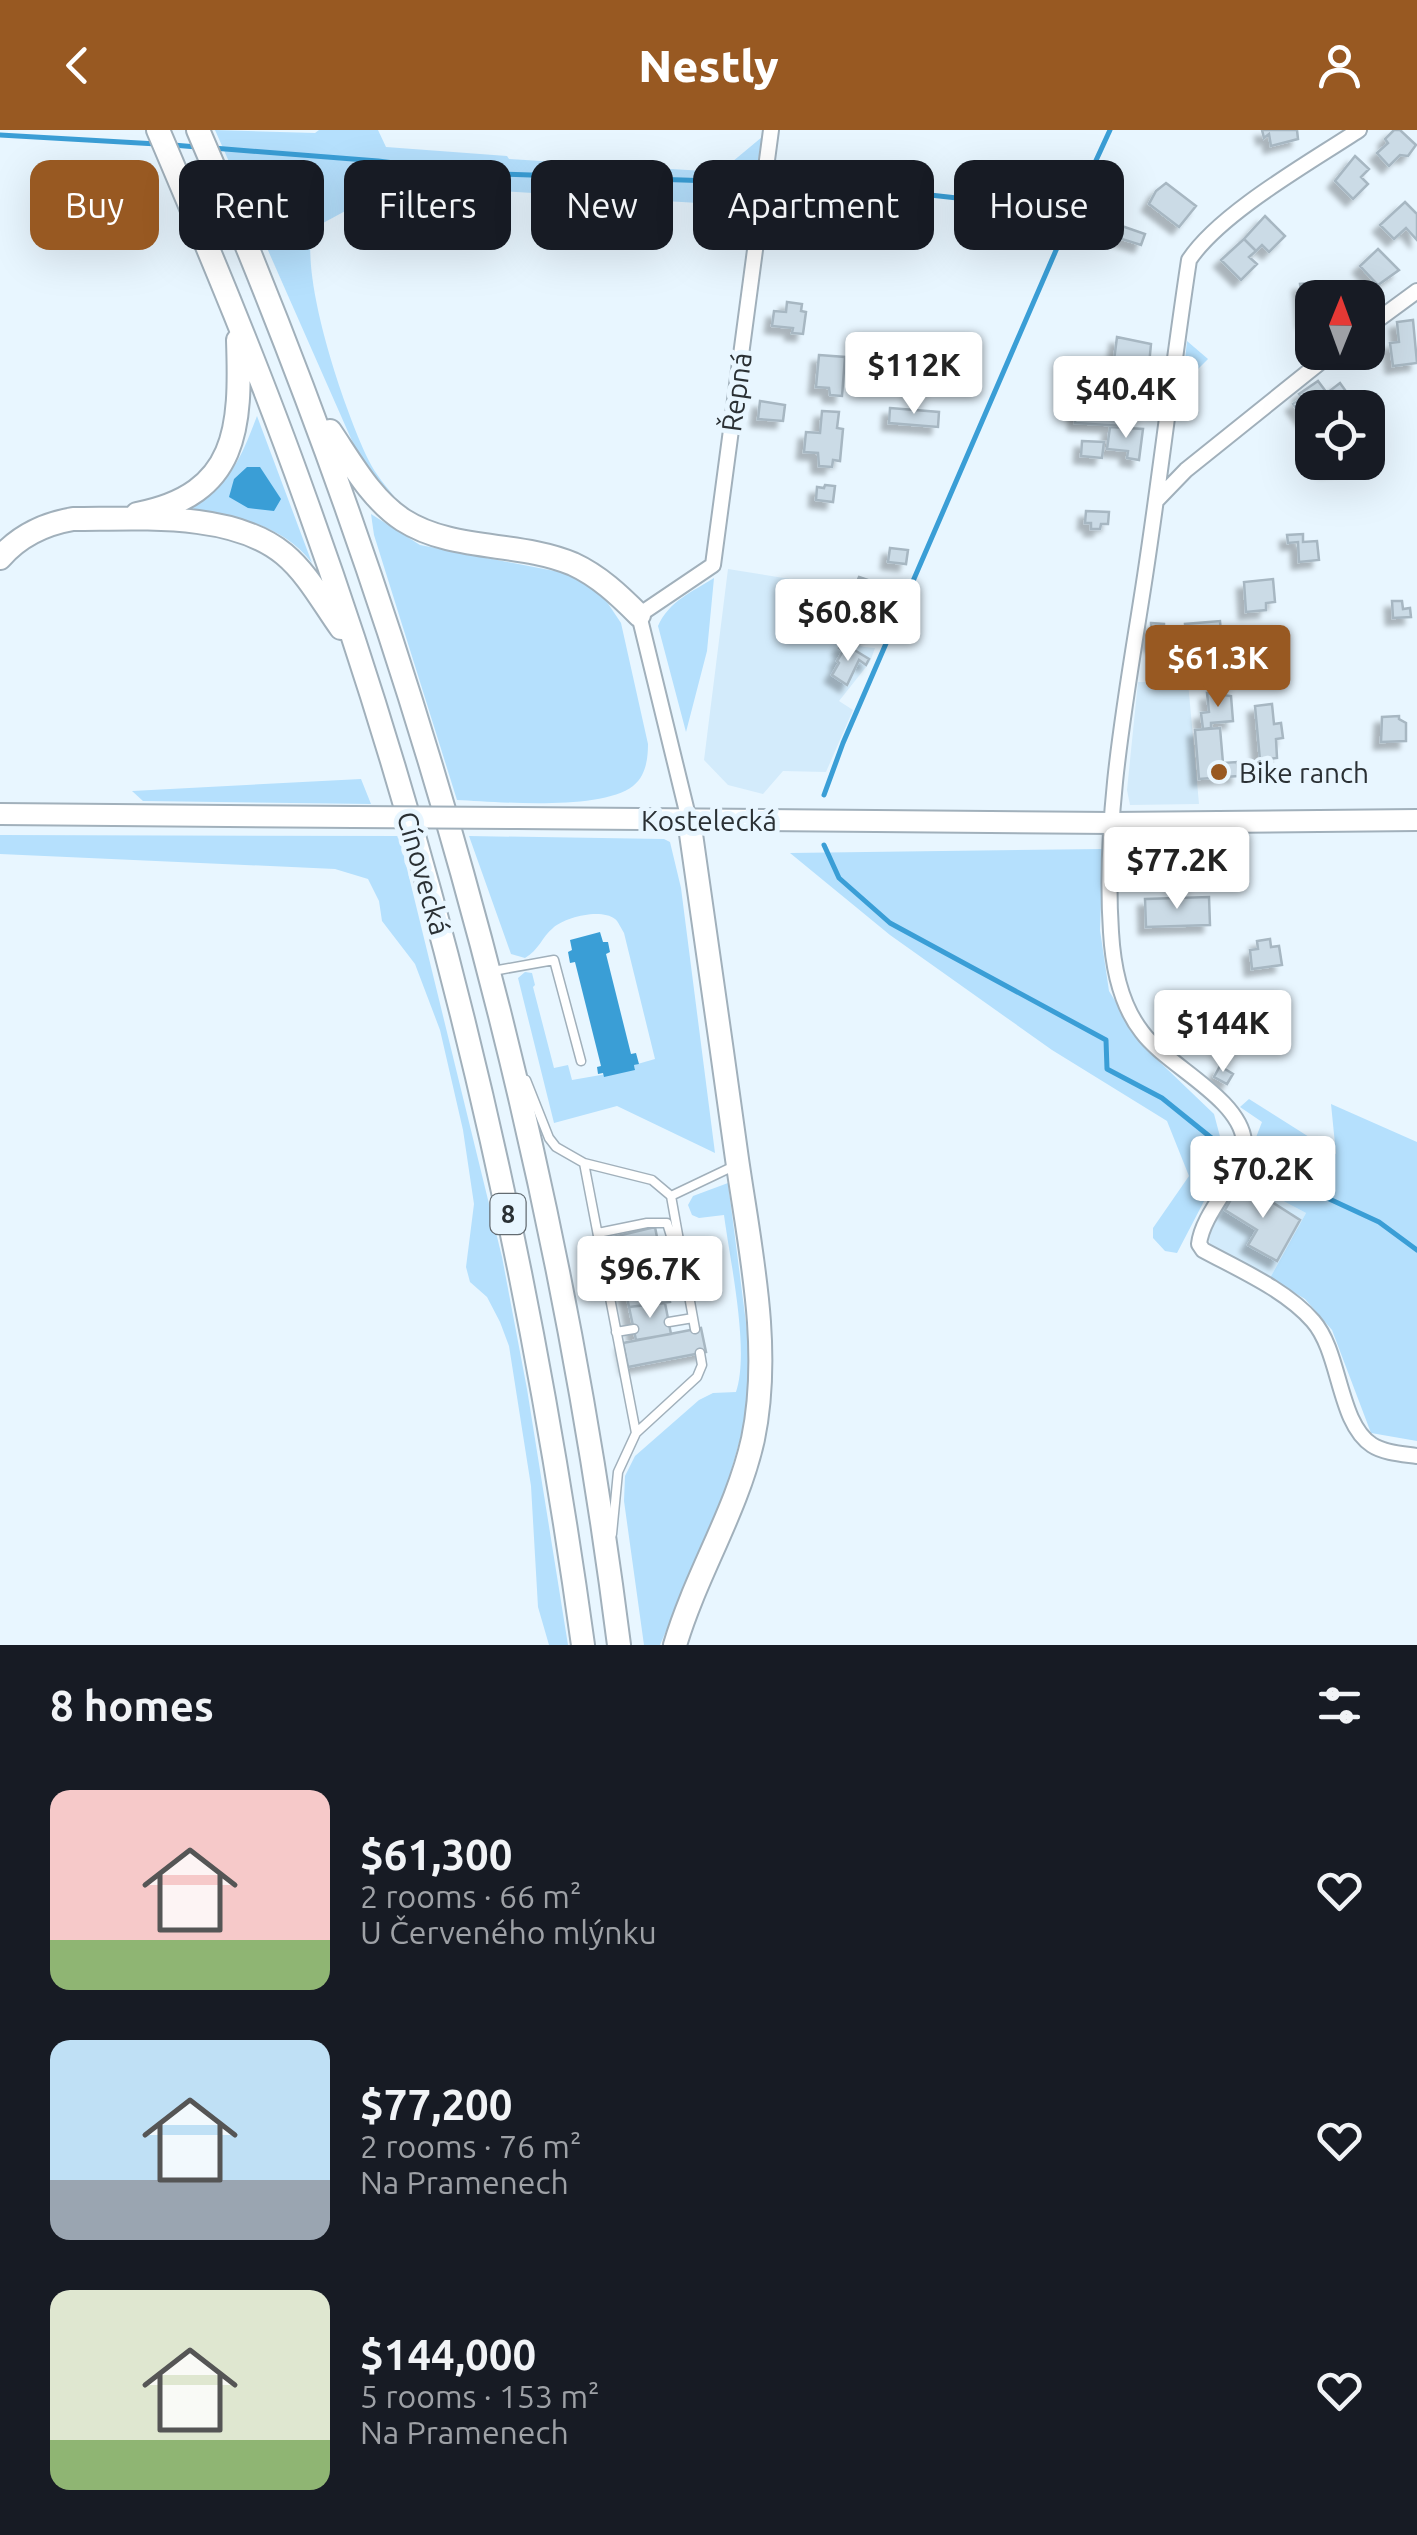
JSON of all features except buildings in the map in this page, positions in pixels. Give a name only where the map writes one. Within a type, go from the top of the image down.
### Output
[{"type":"highway","name":"Cínovecká","points":[[158,130],[238,318],[306,500],[358,653],[440,931],[497,1162],[552,1444],[583,1645]]},
{"type":"highway","name":"Cínovecká","points":[[198,130],[308,397],[412,705],[489,972],[534,1156],[576,1360],[620,1645]]},
{"type":"highway","points":[[0,558],[27,534],[51,523],[147,512],[200,488],[226,455],[236,429],[240,402],[238,318]]},
{"type":"highway","points":[[308,397],[374,494],[400,518],[426,532],[541,554],[571,564],[597,577],[639,616]]},
{"type":"highway","points":[[109,519],[220,525],[267,542],[302,571],[358,653]]},
{"type":"highway","points":[[675,1645],[684,1615],[737,1494],[753,1438],[761,1374],[754,1281],[690,820]]},
{"type":"main road","name":"Kostelecká","points":[[0,814],[1112,823],[1417,820]]},
{"type":"street","name":"Řepná","points":[[639,616],[713,565],[771,130]]},
{"type":"street","points":[[1359,130],[1224,222],[1203,239],[1189,260],[1120,791],[1112,823],[1111,930],[1120,991],[1142,1032],[1240,1124],[1244,1139],[1240,1162],[1212,1210],[1199,1244],[1298,1306],[1326,1340],[1362,1436],[1383,1450],[1417,1456]]},
{"type":"street","points":[[1385,315],[1417,291]]},
{"type":"street","points":[[1156,501],[1186,470],[1311,370]]},
{"type":"street","points":[[639,616],[690,820]]},
{"type":"lane","points":[[489,972],[554,960],[581,1062]]},
{"type":"lane","points":[[500,1015],[556,1146],[584,1163],[652,1180],[670,1196],[696,1329]]},
{"type":"lane","points":[[584,1163],[636,1433]]},
{"type":"lane","points":[[670,1196],[738,1164]]},
{"type":"lane","points":[[598,1233],[666,1223],[672,1232],[682,1284],[689,1294]]},
{"type":"lane","points":[[669,1322],[693,1318]]},
{"type":"lane","points":[[616,1332],[634,1329]]},
{"type":"lane","points":[[610,1568],[618,1472],[636,1433],[697,1377],[702,1365],[700,1353]]},
{"type":"shaded area","points":[[215,130],[378,130],[386,147],[531,160],[531,193],[511,192],[511,160],[344,160],[344,212],[324,223],[324,160],[228,160]]},
{"type":"shaded area","points":[[762,137],[758,160],[734,160]]},
{"type":"shaded area","points":[[673,169],[693,170],[693,203],[673,201]]},
{"type":"shaded area","points":[[268,250],[310,250],[319,312],[337,379],[369,461],[396,499],[360,459]]},
{"type":"shaded area","points":[[1187,341],[1208,359],[1193,374],[1191,417],[1179,417]]},
{"type":"shaded area","points":[[257,416],[312,563],[287,539],[258,524],[191,511],[190,507],[216,489],[233,469]]},
{"type":"shaded area","points":[[371,514],[420,545],[570,574],[603,596],[621,623],[648,744],[645,766],[633,786],[618,794],[574,802],[457,800],[374,535]]},
{"type":"shaded area","points":[[728,569],[847,588],[840,638],[875,648],[870,662],[839,701],[853,710],[826,772],[783,771],[763,794],[728,785],[704,760]]},
{"type":"shaded area","points":[[714,578],[707,651],[686,732],[658,626],[675,604]]},
{"type":"shaded area","points":[[1138,682],[1188,682],[1199,804],[1130,805],[1127,790]]},
{"type":"shaded area","points":[[361,779],[371,804],[143,801],[132,791]]},
{"type":"shaded area","points":[[0,835],[399,836],[502,1257],[568,1645],[549,1645],[538,1607],[531,1486],[509,1346],[487,1297],[470,1282],[466,1267],[474,1204],[463,1130],[440,1030],[415,964],[382,921],[379,901],[368,879],[335,869],[0,854]]},
{"type":"shaded area","points":[[469,836],[670,842],[681,888],[715,1153],[617,1106],[554,1123],[518,978],[525,972],[532,973],[554,1068],[568,1065],[572,1080],[635,1069],[634,1065],[655,1059],[624,933],[609,916],[583,915],[553,928],[525,958],[511,954]]},
{"type":"shaded area","points":[[1103,849],[1100,930],[1109,991],[1143,1046],[1214,1114],[1226,1159],[1177,1253],[1165,1251],[1153,1238],[1153,1228],[1189,1176],[1167,1121],[1052,1050],[890,935],[790,853]]},
{"type":"shaded area","points":[[1249,1099],[1336,1154],[1331,1104],[1417,1142],[1417,1441],[1371,1433],[1332,1330],[1305,1299],[1270,1278],[1306,1213],[1240,1178],[1262,1122],[1240,1107]]},
{"type":"shaded area","points":[[1240,1178],[1306,1213],[1270,1278],[1210,1244],[1208,1233]]},
{"type":"shaded area","points":[[728,1183],[749,1346],[747,1415],[722,1502],[660,1645],[644,1645],[624,1501],[625,1476],[635,1456],[699,1400],[713,1393],[736,1392],[740,1330],[724,1215],[699,1218],[692,1215],[688,1205],[693,1196]]},
{"type":"water","points":[[247,467],[260,467],[281,499],[274,511],[248,508],[229,497],[234,479]]},
{"type":"water","points":[[600,932],[603,942],[608,942],[610,952],[606,954],[631,1054],[636,1053],[639,1064],[634,1065],[635,1070],[604,1077],[603,1073],[598,1074],[597,1067],[601,1066],[575,962],[570,963],[568,952],[572,950],[570,940]]},
{"type":"waterway","points":[[213,148],[474,173],[743,182],[903,192],[1057,209],[1076,204],[1110,130]]},
{"type":"waterway","points":[[0,135],[157,144]]},
{"type":"waterway","points":[[173,145],[197,147]]},
{"type":"waterway","points":[[824,795],[1056,250]]},
{"type":"waterway","points":[[824,845],[839,878],[890,923],[1106,1040],[1107,1069],[1162,1098],[1219,1144]]},
{"type":"waterway","points":[[1254,1164],[1379,1222],[1417,1250]]},
{"type":"place","name":"Bike ranch","points":[[1219,772]]}]
